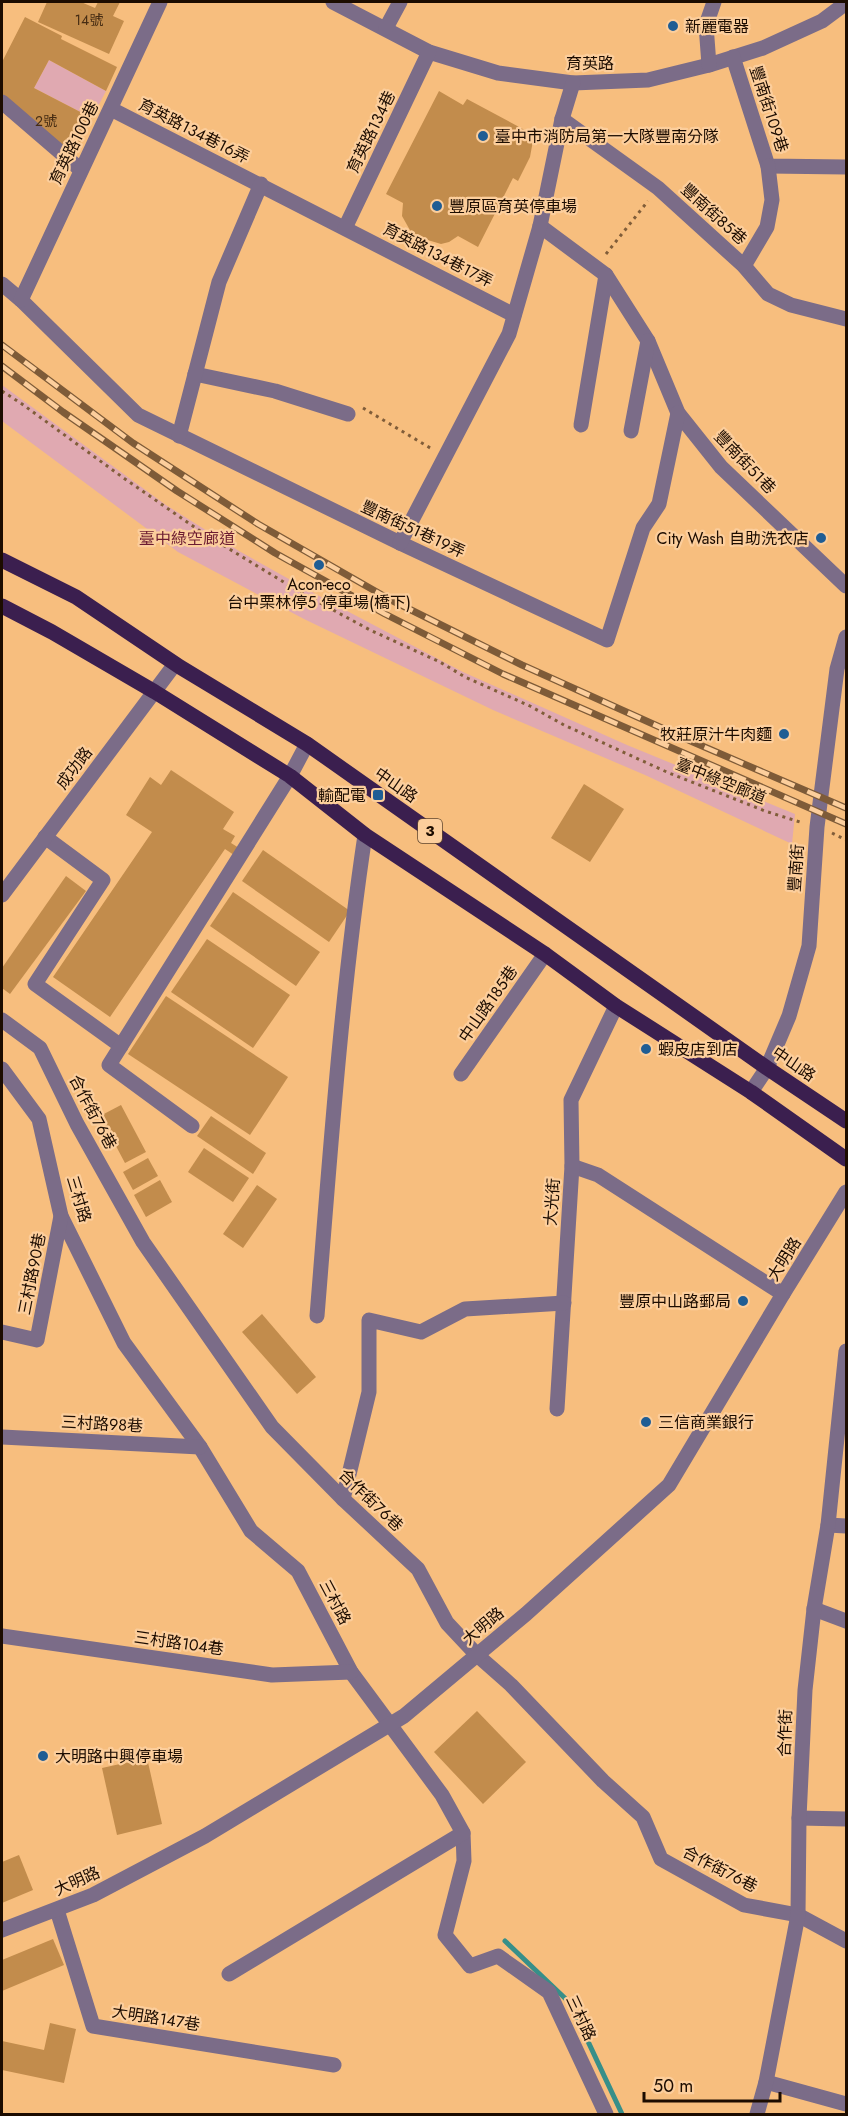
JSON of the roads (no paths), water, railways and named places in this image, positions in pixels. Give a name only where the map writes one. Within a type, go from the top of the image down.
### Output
[{"type":"main road","name":"中山路","points":[[2,560],[76,597],[175,664],[307,744],[767,1068],[846,1121]]},
{"type":"main road","name":"3","points":[[2,606],[52,632],[155,692],[290,776],[365,835],[545,954],[616,1006],[751,1092],[846,1159]]},
{"type":"street","name":"育英路100巷","points":[[21,300],[160,2]]},
{"type":"street","name":"育英路","points":[[333,2],[429,52],[498,73],[573,83],[648,80],[709,65],[763,48],[822,21],[846,3]]},
{"type":"street","points":[[386,28],[400,2]]},
{"type":"street","points":[[709,65],[706,25],[714,2]]},
{"type":"street","name":"育英路134巷","points":[[345,228],[429,52]]},
{"type":"street","name":"豐南街109巷","points":[[733,57],[768,166],[846,167]]},
{"type":"street","points":[[400,543],[509,334],[540,226],[562,119],[573,83]]},
{"type":"street","points":[[2,102],[81,170]]},
{"type":"street","name":"育英路134巷16弄","points":[[111,110],[345,228]]},
{"type":"street","name":"豐南街85巷","points":[[562,119],[658,188],[744,266],[768,294],[791,305],[846,319]]},
{"type":"street","points":[[744,266],[767,227],[772,200],[768,166]]},
{"type":"street","name":"育英路134巷16弄","points":[[179,436],[219,282],[261,184]]},
{"type":"street","name":"豐南街51巷","points":[[540,226],[606,275],[648,341],[678,413],[721,467],[846,586]]},
{"type":"street","name":"育英路134巷17弄","points":[[345,228],[514,315]]},
{"type":"street","points":[[581,425],[606,275]]},
{"type":"street","name":"豐南街51巷19弄","points":[[2,284],[138,415],[400,543],[607,640],[643,528],[659,504],[678,413]]},
{"type":"street","points":[[631,431],[648,341]]},
{"type":"street","points":[[195,374],[275,391],[348,414]]},
{"type":"street","name":"豐南街","points":[[751,1092],[767,1068],[789,1016],[809,946],[817,827],[837,669],[846,637]]},
{"type":"street","name":"成功路","points":[[2,895],[175,664]]},
{"type":"street","points":[[192,1126],[109,1065],[290,776],[307,744]]},
{"type":"street","points":[[317,1316],[333,1112],[365,835]]},
{"type":"street","points":[[45,837],[103,880],[35,984],[121,1046]]},
{"type":"street","name":"中山路185巷","points":[[461,1074],[545,954]]},
{"type":"street","name":"大光街","points":[[557,1409],[572,1166],[571,1100],[616,1006]]},
{"type":"street","name":"合作街76巷","points":[[2,1020],[40,1048],[77,1124],[143,1242],[272,1428],[418,1569],[447,1623],[477,1655],[511,1685],[603,1781],[643,1818],[661,1859],[744,1905],[798,1915],[846,1941]]},
{"type":"street","name":"三村路","points":[[2,1069],[39,1119],[61,1216],[124,1343],[200,1447],[251,1531],[298,1571],[351,1672],[442,1795],[463,1833],[464,1861],[445,1935],[470,1966],[498,1956],[549,1992],[606,2115]]},
{"type":"street","points":[[572,1166],[598,1176],[783,1294]]},
{"type":"street","name":"大明路","points":[[2,1930],[93,1895],[205,1836],[391,1725],[526,1614],[669,1485],[846,1192]]},
{"type":"street","name":"三村路90巷","points":[[2,1332],[37,1340],[61,1216]]},
{"type":"street","points":[[343,1499],[369,1392],[369,1320],[421,1332],[465,1310],[564,1303]]},
{"type":"street","name":"合作街","points":[[757,2115],[766,2082],[798,1915],[804,1690],[814,1609],[841,1451],[846,1351]]},
{"type":"street","name":"三村路98巷","points":[[2,1437],[200,1447]]},
{"type":"street","points":[[828,1525],[846,1526]]},
{"type":"street","points":[[814,1609],[846,1621]]},
{"type":"street","name":"三村路104巷","points":[[2,1636],[272,1675],[351,1672]]},
{"type":"street","points":[[799,1818],[846,1819]]},
{"type":"street","points":[[229,1974],[463,1833]]},
{"type":"street","name":"大明路147巷","points":[[57,1910],[93,2026],[333,2065]]},
{"type":"street","points":[[766,2082],[846,2104]]},
{"type":"waterway","points":[[505,1941],[570,2003],[622,2114]]},
{"type":"railway","points":[[2,345],[133,443],[258,524],[389,599],[522,665],[846,808]]},
{"type":"railway","points":[[2,366],[63,412],[177,491],[275,553],[385,614],[503,674],[846,824]]},
{"type":"place","name":"新麗電器","points":[[673,26]]},
{"type":"place","name":"臺中市消防局第一大隊豐南分隊","points":[[483,136]]},
{"type":"place","name":"豐原區育英停車場","points":[[437,206]]},
{"type":"place","name":"City Wash 自助洗衣店","points":[[821,538]]},
{"type":"place","name":"Acon-eco 台中栗林停5 停車場(橋下)","points":[[319,565]]},
{"type":"place","name":"牧莊原汁牛肉麵","points":[[784,734]]},
{"type":"place","name":"輸配電","points":[[378,795]]},
{"type":"place","name":"蝦皮店到店","points":[[646,1049]]},
{"type":"place","name":"豐原中山路郵局","points":[[743,1301]]},
{"type":"place","name":"三信商業銀行","points":[[646,1422]]},
{"type":"place","name":"大明路中興停車場","points":[[43,1756]]},
{"type":"park label","name":"臺中綠空廊道","points":[[187,538]]}]
